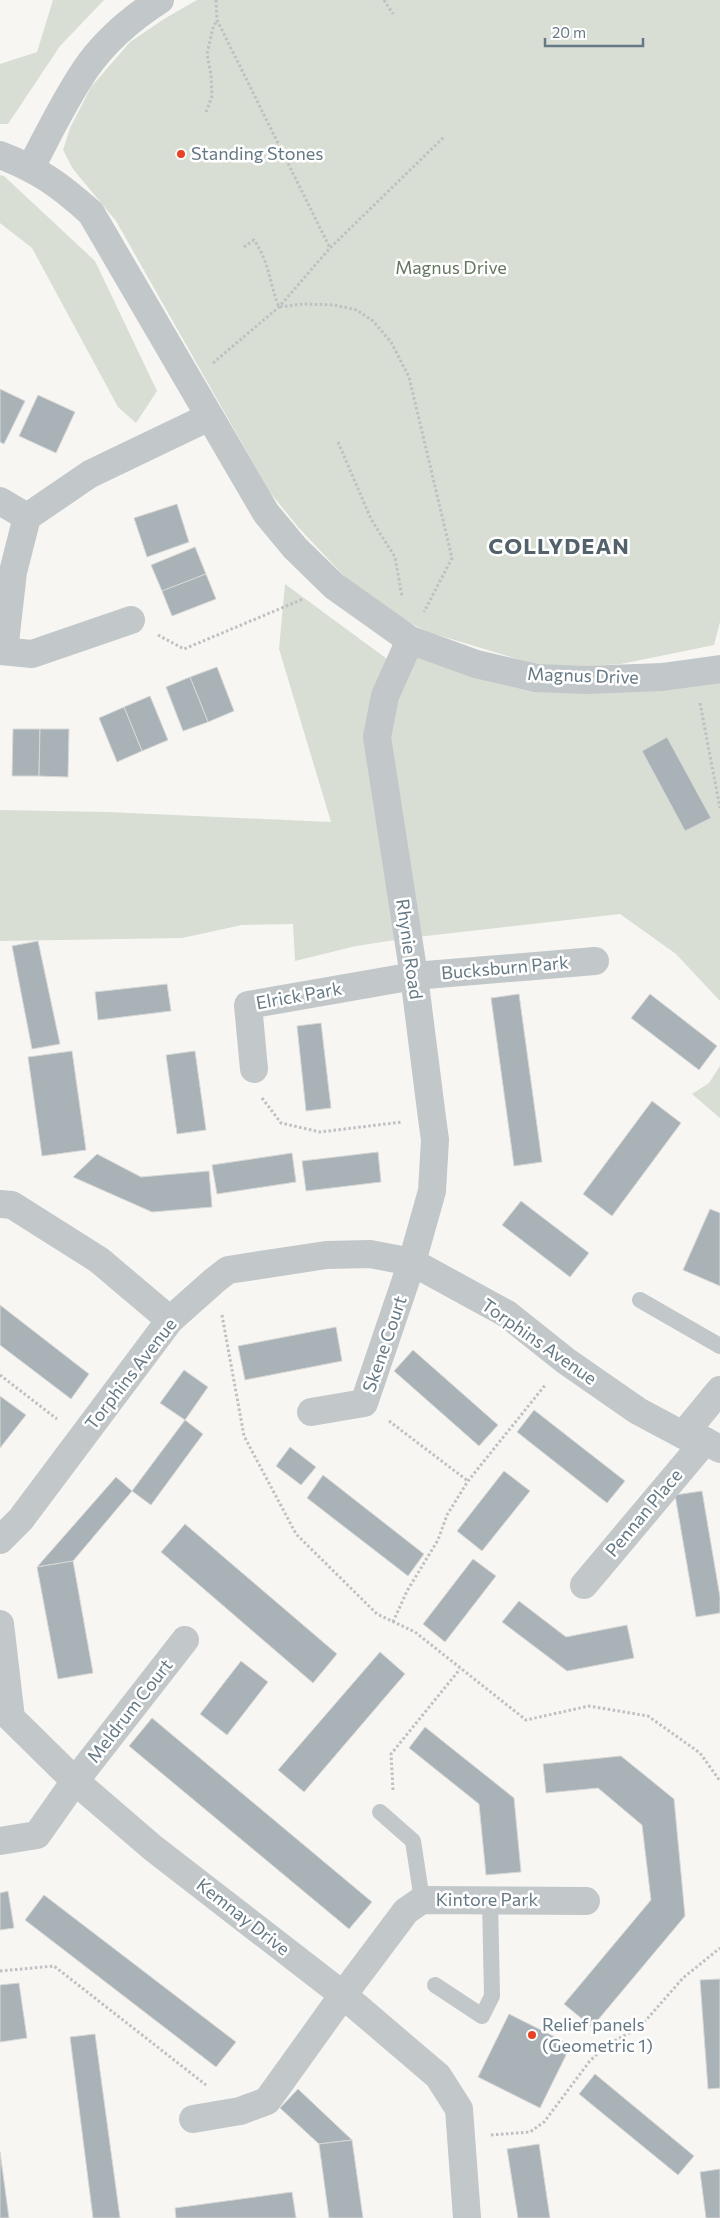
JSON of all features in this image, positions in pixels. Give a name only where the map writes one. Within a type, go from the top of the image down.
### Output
[{"type":"street","points":[[31,167],[86,69],[112,39],[138,14],[160,0]]},
{"type":"street","name":"Magnus Drive","points":[[0,155],[31,167],[65,190],[91,213],[266,514],[294,548],[334,586],[410,640],[476,664],[536,678],[634,678],[691,674],[720,669]]},
{"type":"street","points":[[131,620],[32,654],[2,651],[13,572],[27,517],[90,474],[209,417]]},
{"type":"street","points":[[0,501],[27,517]]},
{"type":"street","name":"Rhynie Road","points":[[410,640],[385,696],[377,736],[414,976],[435,1140],[432,1191],[412,1262]]},
{"type":"street","name":"Bucksburn Park","points":[[414,976],[596,961]]},
{"type":"street","name":"Elrick Park","points":[[254,1068],[248,1005],[414,976]]},
{"type":"street","points":[[0,1204],[12,1205],[99,1260],[170,1320]]},
{"type":"street","name":"Torphins Avenue","points":[[0,1540],[21,1519],[170,1320],[228,1270],[326,1255],[370,1254],[412,1262],[507,1314],[566,1360],[638,1411],[703,1442]]},
{"type":"street","name":"Skene Court","points":[[311,1412],[364,1402],[412,1262]]},
{"type":"street","name":"Pennan Place","points":[[584,1585],[703,1442],[720,1390]]},
{"type":"street","name":"Kemnay Drive","points":[[0,1624],[11,1718],[75,1781],[153,1848],[343,1995],[438,2076],[459,2109],[467,2218]]},
{"type":"street","name":"Meldrum Court","points":[[0,1841],[37,1835],[75,1781],[185,1640]]},
{"type":"street","name":"Kintore Park","points":[[193,2119],[240,2111],[267,2101],[406,1911],[422,1900],[586,1901]]},
{"type":"lane","points":[[640,1300],[720,1346]]},
{"type":"lane","points":[[380,1812],[414,1841],[422,1900]]},
{"type":"lane","points":[[435,1985],[482,2016],[492,1996],[490,1900]]},
{"type":"path","points":[[216,0],[217,20],[330,248]]},
{"type":"path","points":[[384,0],[393,14]]},
{"type":"path","points":[[206,112],[212,96],[212,75],[208,54],[213,28],[217,20]]},
{"type":"path","points":[[190,383],[279,307],[330,248],[445,136]]},
{"type":"path","points":[[244,247],[254,240],[263,253],[269,269],[272,290],[279,307]]},
{"type":"path","points":[[279,307],[303,304],[334,305],[357,310],[374,321],[391,342],[409,377],[452,558],[410,640]]},
{"type":"path","points":[[338,442],[371,519],[395,557],[410,640]]},
{"type":"path","points":[[131,620],[184,649],[334,586]]},
{"type":"path","points":[[691,674],[698,694],[720,808]]},
{"type":"path","points":[[254,1068],[258,1093],[281,1123],[320,1132],[432,1118]]},
{"type":"path","points":[[216,1280],[244,1436],[296,1534],[377,1614],[415,1632],[526,1720],[589,1706],[648,1716],[700,1753],[720,1781]]},
{"type":"path","points":[[394,1622],[407,1591],[438,1540],[447,1514],[468,1481],[566,1360]]},
{"type":"path","points":[[0,1375],[82,1438]]},
{"type":"path","points":[[364,1402],[468,1481]]},
{"type":"path","points":[[395,1825],[391,1754],[460,1669]]},
{"type":"path","points":[[461,2137],[530,2132],[544,2122],[589,2062],[605,2046],[640,2027],[683,1978],[720,1948]]},
{"type":"path","points":[[0,1971],[54,1966],[240,2111]]},
{"type":"green space","points":[[53,0],[104,0],[60,46],[8,124],[0,124],[0,64],[37,52]]},
{"type":"green space","name":"Magnus Drive","points":[[197,0],[720,0],[720,622],[714,645],[621,664],[550,669],[428,632],[402,619],[345,577],[298,527],[269,491],[116,221],[73,169],[63,150],[70,128],[91,87],[130,42]]},
{"type":"green space","points":[[0,175],[4,176],[95,261],[157,391],[136,423],[118,407],[32,248],[0,223]]},
{"type":"green space","points":[[285,584],[398,667],[410,640],[536,678],[720,669],[720,1001],[676,954],[620,914],[408,938],[356,946],[295,961],[293,924],[242,925],[182,938],[0,941],[0,810],[108,812],[331,822],[279,649]]},
{"type":"green space","points":[[720,1066],[720,1118],[692,1094],[709,1083]]},
{"type":"building","points":[[0,389],[25,401],[4,444],[0,442]]},
{"type":"building","points":[[38,395],[75,412],[56,453],[19,436]]},
{"type":"building","points":[[177,504],[189,542],[147,557],[134,518]]},
{"type":"building","points":[[195,547],[206,574],[162,591],[151,565]]},
{"type":"building","points":[[206,574],[216,599],[172,616],[162,591]]},
{"type":"building","points":[[217,667],[234,711],[208,722],[190,677]]},
{"type":"building","points":[[190,677],[208,722],[183,731],[166,687]]},
{"type":"building","points":[[150,696],[168,740],[142,751],[124,707]]},
{"type":"building","points":[[124,707],[142,751],[117,762],[99,718]]},
{"type":"building","points":[[13,729],[40,729],[39,776],[12,776]]},
{"type":"building","points":[[40,729],[69,729],[68,777],[39,776]]},
{"type":"building","points":[[667,737],[711,818],[685,831],[642,751]]},
{"type":"building","points":[[38,941],[60,1044],[32,1049],[12,946]]},
{"type":"building","points":[[167,984],[171,1011],[98,1020],[95,992]]},
{"type":"building","points":[[519,994],[542,1162],[514,1166],[491,998]]},
{"type":"building","points":[[650,994],[717,1046],[699,1070],[631,1018]]},
{"type":"building","points":[[321,1023],[331,1108],[306,1111],[297,1026]]},
{"type":"building","points":[[72,1051],[86,1150],[42,1156],[28,1057]]},
{"type":"building","points":[[195,1051],[206,1130],[177,1134],[166,1055]]},
{"type":"building","points":[[652,1101],[681,1123],[612,1216],[583,1194]]},
{"type":"building","points":[[378,1152],[381,1182],[306,1191],[302,1161]]},
{"type":"building","points":[[292,1153],[296,1182],[217,1194],[212,1165]]},
{"type":"building","points":[[97,1154],[141,1177],[209,1171],[212,1207],[152,1212],[73,1177]]},
{"type":"building","points":[[521,1201],[589,1253],[570,1277],[502,1225]]},
{"type":"building","points":[[710,1209],[720,1213],[720,1286],[683,1270]]},
{"type":"building","points":[[0,1305],[89,1374],[71,1399],[0,1345]]},
{"type":"building","points":[[336,1327],[342,1361],[245,1380],[238,1346]]},
{"type":"building","points":[[413,1350],[498,1425],[479,1446],[394,1371]]},
{"type":"building","points":[[184,1370],[208,1387],[185,1420],[160,1403]]},
{"type":"building","points":[[0,1396],[26,1415],[0,1448]]},
{"type":"building","points":[[534,1410],[625,1481],[607,1503],[517,1432]]},
{"type":"building","points":[[185,1420],[203,1434],[151,1505],[132,1491]]},
{"type":"building","points":[[290,1447],[316,1467],[301,1485],[276,1466]]},
{"type":"building","points":[[504,1471],[530,1491],[482,1551],[457,1531]]},
{"type":"building","points":[[323,1475],[424,1554],[408,1576],[307,1498]]},
{"type":"building","points":[[116,1477],[132,1491],[73,1561],[37,1567]]},
{"type":"building","points":[[702,1491],[720,1597],[720,1613],[696,1617],[675,1495]]},
{"type":"building","points":[[185,1524],[337,1654],[313,1683],[161,1552]]},
{"type":"building","points":[[473,1559],[496,1576],[445,1642],[423,1624]]},
{"type":"building","points":[[73,1561],[93,1673],[58,1679],[37,1567]]},
{"type":"building","points":[[519,1601],[566,1637],[627,1625],[634,1658],[567,1671],[502,1622]]},
{"type":"building","points":[[380,1652],[405,1674],[304,1792],[278,1770]]},
{"type":"building","points":[[241,1661],[268,1682],[227,1735],[200,1714]]},
{"type":"building","points":[[152,1718],[372,1902],[349,1929],[129,1746]]},
{"type":"building","points":[[425,1727],[514,1798],[521,1872],[486,1875],[479,1804],[409,1748]]},
{"type":"building","points":[[621,1756],[674,1799],[685,1916],[592,2027],[564,2004],[651,1900],[642,1825],[598,1788],[546,1793],[543,1764]]},
{"type":"building","points":[[8,1891],[14,1928],[0,1930],[0,1893]]},
{"type":"building","points":[[44,1895],[236,2042],[216,2067],[25,1920]]},
{"type":"building","points":[[720,1979],[720,2088],[708,2089],[700,1980]]},
{"type":"building","points":[[19,1983],[27,2038],[0,2042],[0,1985]]},
{"type":"building","points":[[509,2014],[571,2045],[540,2108],[478,2077]]},
{"type":"building","points":[[95,2034],[120,2218],[93,2218],[70,2037]]},
{"type":"building","points":[[595,2074],[694,2156],[678,2175],[579,2094]]},
{"type":"building","points":[[298,2089],[352,2140],[319,2144],[280,2108]]},
{"type":"building","points":[[352,2140],[363,2218],[329,2218],[319,2144]]},
{"type":"building","points":[[539,2144],[550,2218],[518,2218],[507,2149]]},
{"type":"building","points":[[0,2152],[9,2218],[0,2218]]},
{"type":"building","points":[[720,2169],[720,2218],[706,2218],[700,2172]]},
{"type":"building","points":[[292,2192],[296,2218],[176,2218],[175,2208]]},
{"type":"place","name":"Standing Stones","points":[[181,154]]},
{"type":"place","name":"Relief panels (Geometric 1)","points":[[532,2035]]},
{"type":"district","name":"COLLYDEAN","points":[[559,546]]}]
